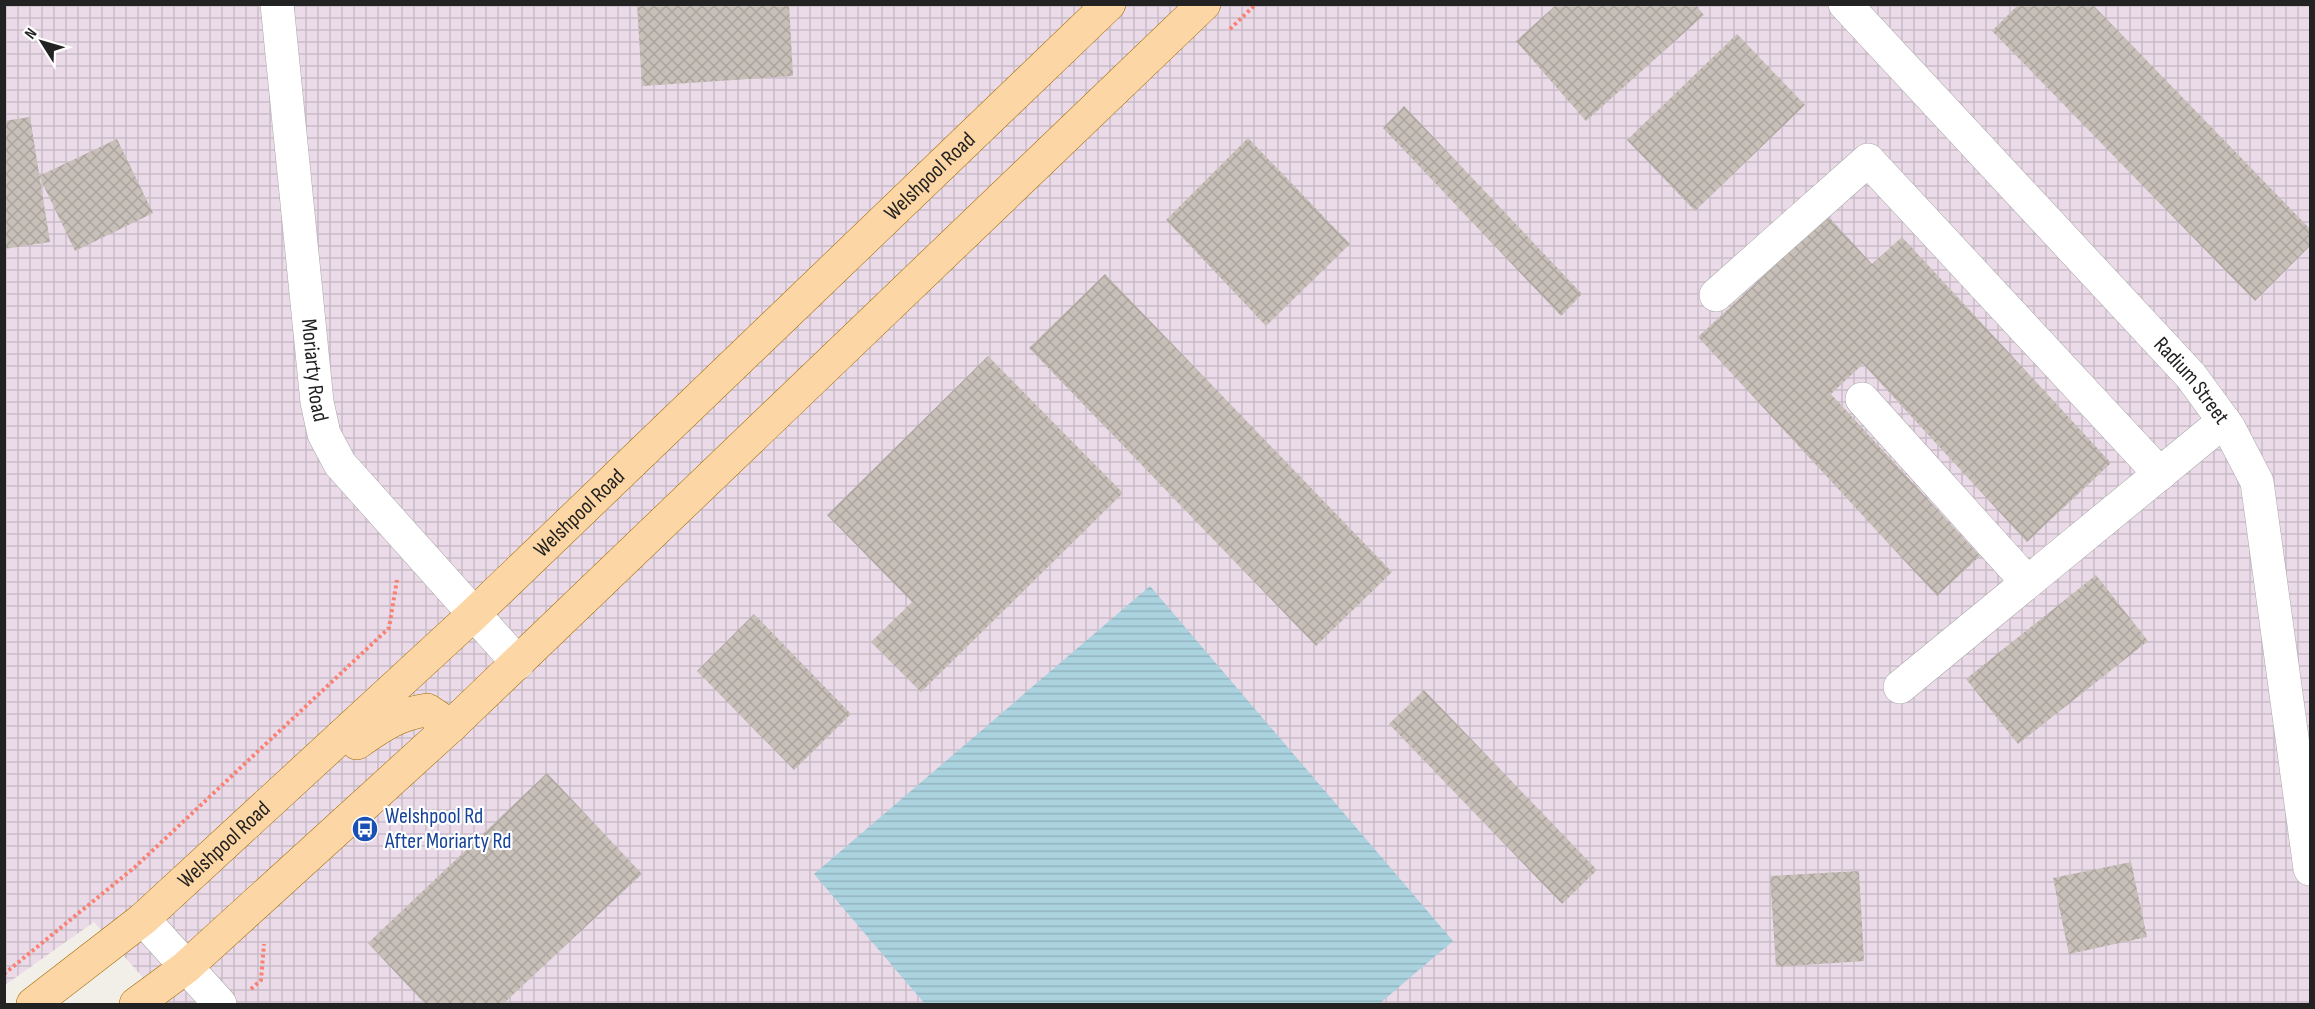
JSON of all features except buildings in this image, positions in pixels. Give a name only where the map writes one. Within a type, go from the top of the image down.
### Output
[{"type":"main road","name":"Welshpool Road","points":[[33,1005],[143,919],[473,615],[1109,4]]},
{"type":"main road","points":[[136,1005],[185,968],[452,726],[1204,4]]},
{"type":"main road","points":[[307,768],[344,752],[386,723],[408,712],[427,710],[452,726]]},
{"type":"street","name":"Moriarty Road","points":[[277,4],[317,402],[324,434],[340,464],[518,663]]},
{"type":"street","name":"Radium Street","points":[[1845,4],[2191,376],[2224,421],[2257,482],[2310,869]]},
{"type":"street","points":[[1716,295],[1868,160],[2160,474]]},
{"type":"street","points":[[1862,399],[2027,582]]},
{"type":"street","points":[[1900,687],[2224,421]]},
{"type":"street","points":[[143,919],[220,1005]]},
{"type":"path","points":[[4,975],[135,867],[389,628],[398,573],[423,558]]},
{"type":"shaded area","points":[[5,5],[2310,5],[2310,1004],[166,1004],[94,922],[5,985]]},
{"type":"water","points":[[1150,586],[1453,941],[1379,1004],[925,1004],[814,874]]},
{"type":"place","name":"Welshpool Rd After Moriarty Rd","points":[[365,829]]}]
